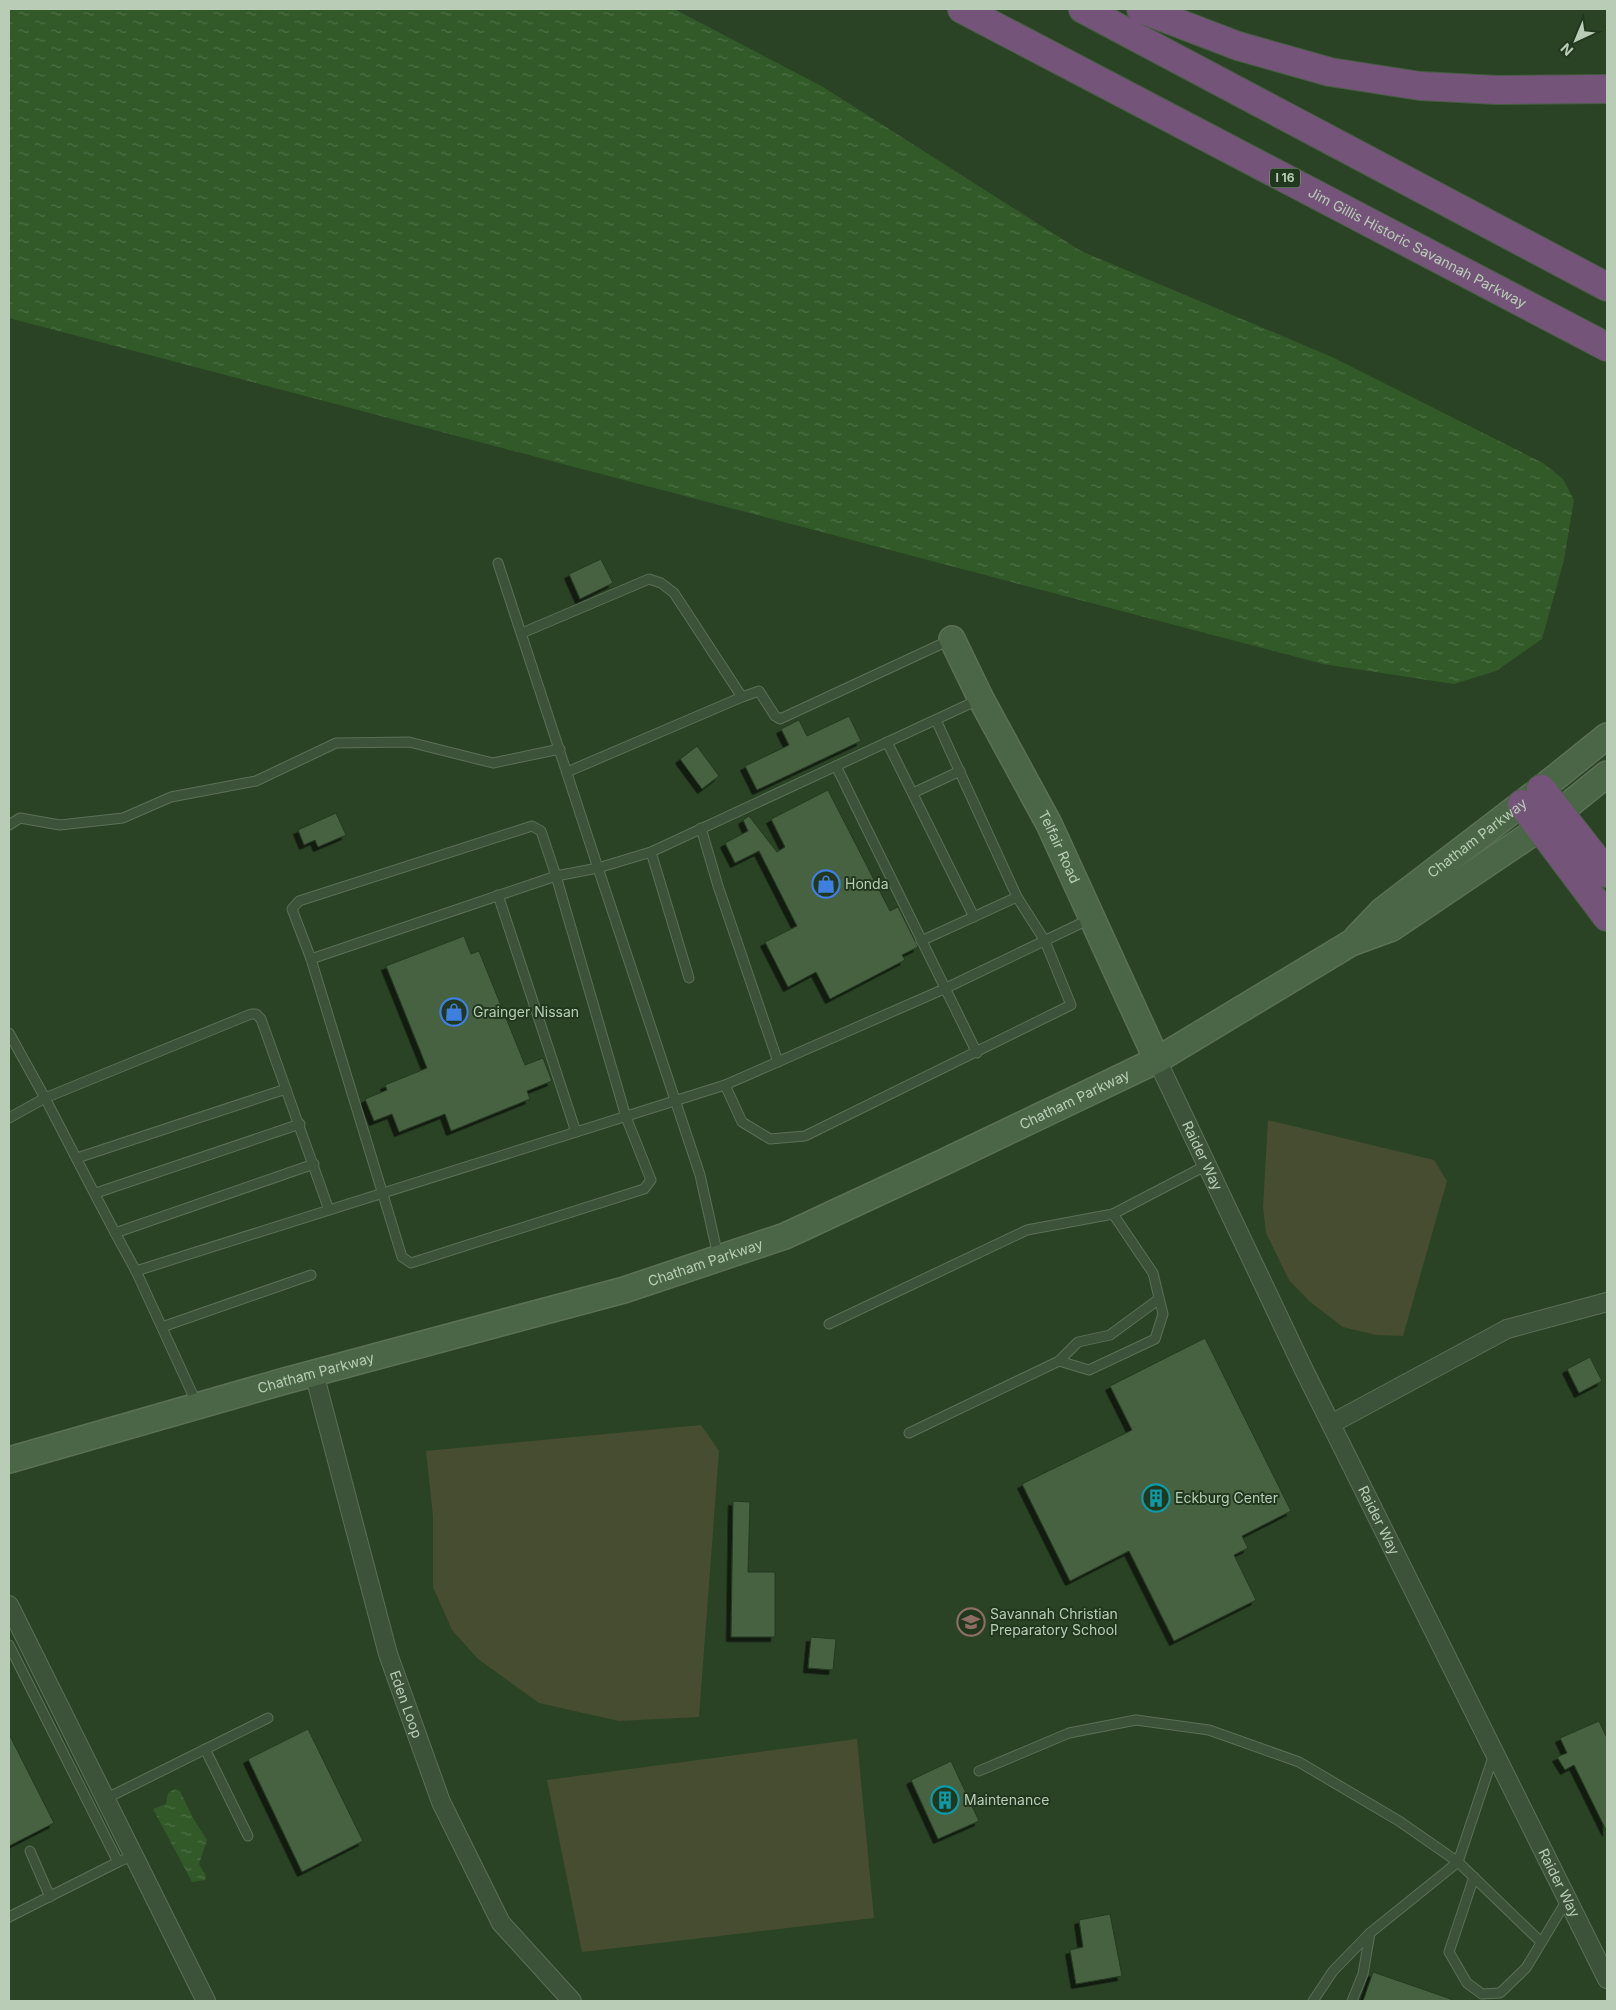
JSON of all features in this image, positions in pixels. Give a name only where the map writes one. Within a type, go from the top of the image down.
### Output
[{"type":"highway","name":"Jim Gillis Historic Savannah Parkway","points":[[962,9],[1607,347]]},
{"type":"highway","points":[[1083,9],[1607,287]]},
{"type":"highway","points":[[1141,9],[1238,46],[1330,72],[1439,87],[1497,90],[1607,89]]},
{"type":"highway","points":[[1531,797],[1550,821],[1607,917]]},
{"type":"highway","points":[[1550,821],[1607,873]]},
{"type":"main road","name":"Telfair Road","points":[[952,639],[981,699],[1049,824],[1157,1060]]},
{"type":"main road","name":"Chatham Parkway","points":[[1352,943],[1383,910],[1531,797],[1607,736]]},
{"type":"main road","name":"Chatham Parkway","points":[[9,1460],[314,1373],[624,1290],[785,1236],[1157,1060],[1352,943],[1392,928],[1550,821],[1607,774]]},
{"type":"street","name":"Raider Way","points":[[1157,1060],[1331,1424],[1607,1979]]},
{"type":"street","points":[[1331,1424],[1507,1329],[1607,1302]]},
{"type":"street","name":"Eden Loop","points":[[314,1373],[388,1654],[441,1802],[501,1923],[572,2001]]},
{"type":"street","points":[[10,1612],[104,1799],[126,1859],[206,2001]]},
{"type":"lane","points":[[498,563],[700,1175],[718,1259]]},
{"type":"lane","points":[[522,633],[649,579],[661,583],[674,593],[742,697]]},
{"type":"lane","points":[[567,772],[760,691],[775,716],[780,719],[952,639]]},
{"type":"lane","points":[[311,959],[556,876],[598,868],[651,852],[981,699]]},
{"type":"lane","points":[[725,1085],[742,1122],[770,1139],[805,1136],[977,1053],[1071,1005],[1045,941],[1017,897],[936,720]]},
{"type":"lane","points":[[9,825],[20,818],[60,825],[123,818],[171,798],[256,781],[336,743],[409,742],[492,763],[560,749]]},
{"type":"lane","points":[[888,742],[974,917]]},
{"type":"lane","points":[[836,766],[977,1053]]},
{"type":"lane","points":[[914,793],[960,771]]},
{"type":"lane","points":[[532,826],[540,831],[556,876],[626,1117],[651,1180],[644,1190],[412,1262],[402,1257],[311,959],[292,909],[299,901],[532,826]]},
{"type":"lane","points":[[701,828],[721,895],[778,1062]]},
{"type":"lane","points":[[651,852],[689,978]]},
{"type":"lane","points":[[498,895],[576,1132]]},
{"type":"lane","points":[[922,941],[1017,897]]},
{"type":"lane","points":[[136,1271],[725,1085],[944,989],[1092,918]]},
{"type":"lane","points":[[9,1118],[45,1098],[251,1014],[256,1014],[261,1019],[300,1124],[329,1210]]},
{"type":"lane","points":[[9,1032],[96,1193],[114,1233],[136,1271],[198,1406]]},
{"type":"lane","points":[[77,1158],[286,1089]]},
{"type":"lane","points":[[96,1193],[300,1124]]},
{"type":"lane","points":[[114,1233],[314,1164]]},
{"type":"lane","points":[[829,1324],[1027,1230],[1113,1214],[1207,1165]]},
{"type":"lane","points":[[1060,1361],[1089,1370],[1155,1339],[1164,1314],[1153,1273],[1113,1214]]},
{"type":"lane","points":[[162,1327],[311,1275]]},
{"type":"lane","points":[[909,1433],[1060,1361],[1078,1342],[1110,1334],[1160,1299]]},
{"type":"lane","points":[[9,1645],[126,1859],[9,1917]]},
{"type":"lane","points":[[104,1799],[268,1718]]},
{"type":"lane","points":[[979,1771],[1068,1733],[1136,1720],[1209,1730],[1298,1762],[1399,1821],[1458,1862],[1541,1942]]},
{"type":"lane","points":[[205,1749],[248,1836]]},
{"type":"lane","points":[[1313,2001],[1333,1971],[1370,1933],[1458,1862],[1494,1754]]},
{"type":"lane","points":[[30,1851],[50,1897]]},
{"type":"lane","points":[[1474,1877],[1449,1952],[1467,1983],[1482,1994],[1500,1993],[1526,1968],[1567,1900]]},
{"type":"lane","points":[[1352,2001],[1363,1974],[1370,1933]]},
{"type":"shaded area","points":[[1268,1120],[1434,1160],[1447,1181],[1403,1336],[1376,1335],[1343,1327],[1309,1301],[1289,1280],[1266,1233],[1263,1207]]},
{"type":"shaded area","points":[[701,1425],[719,1451],[699,1717],[619,1721],[539,1703],[478,1659],[452,1630],[433,1587],[433,1516],[426,1451]]},
{"type":"shaded area","points":[[857,1739],[874,1918],[582,1952],[547,1780]]},
{"type":"water","points":[[9,9],[674,9],[823,87],[1081,251],[1332,357],[1543,463],[1563,479],[1574,500],[1564,560],[1542,639],[1496,671],[1454,684],[1323,664],[9,318]]},
{"type":"water","points":[[175,1789],[180,1791],[193,1818],[207,1840],[199,1864],[206,1876],[205,1880],[192,1882],[153,1809],[166,1804],[168,1793]]},
{"type":"building","points":[[601,559],[613,583],[580,599],[569,574]]},
{"type":"building","points":[[849,716],[861,741],[757,790],[745,766],[789,745],[781,729],[799,720],[807,736]]},
{"type":"building","points":[[697,746],[719,776],[702,789],[680,759]]},
{"type":"building","name":"Honda","points":[[828,790],[890,911],[898,907],[918,947],[902,955],[905,960],[830,999],[816,972],[788,987],[765,942],[797,926],[759,851],[735,863],[725,843],[748,831],[743,820],[749,816],[777,852],[785,847],[771,819]]},
{"type":"building","points":[[336,813],[346,835],[318,847],[315,840],[304,845],[298,830]]},
{"type":"building","name":"Grainger Nissan","points":[[464,936],[471,954],[479,951],[525,1065],[543,1058],[552,1081],[527,1091],[530,1099],[451,1131],[445,1114],[399,1132],[392,1114],[374,1121],[365,1099],[387,1090],[385,1085],[427,1068],[386,966]]},
{"type":"building","name":"Eckburg Center","points":[[1205,1338],[1291,1511],[1242,1536],[1248,1548],[1234,1555],[1256,1600],[1174,1641],[1129,1551],[1070,1581],[1022,1484],[1132,1430],[1110,1386]]},
{"type":"building","points":[[1590,1357],[1602,1381],[1579,1393],[1567,1369]]},
{"type":"building","points":[[733,1501],[750,1502],[748,1572],[775,1572],[775,1637],[731,1637]]},
{"type":"building","points":[[811,1637],[836,1639],[833,1670],[808,1668]]},
{"type":"building","points":[[1599,1721],[1607,1738],[1607,1832],[1574,1765],[1565,1770],[1557,1757],[1567,1753],[1560,1738]]},
{"type":"building","points":[[308,1729],[363,1841],[302,1872],[248,1759]]},
{"type":"building","points":[[9,1734],[54,1823],[9,1846]]},
{"type":"building","name":"Maintenance","points":[[951,1761],[979,1821],[938,1839],[911,1780]]},
{"type":"building","points":[[1110,1914],[1122,1976],[1076,1984],[1070,1950],[1083,1947],[1079,1920]]},
{"type":"building","points":[[1373,1972],[1451,1999],[1451,2001],[1363,2001]]},
{"type":"place","name":"Honda","points":[[826,884]]},
{"type":"place","name":"Grainger Nissan","points":[[454,1012]]},
{"type":"place","name":"Eckburg Center","points":[[1156,1498]]},
{"type":"place","name":"Savannah Christian Preparatory School","points":[[971,1622]]},
{"type":"place","name":"Maintenance","points":[[945,1800]]}]
